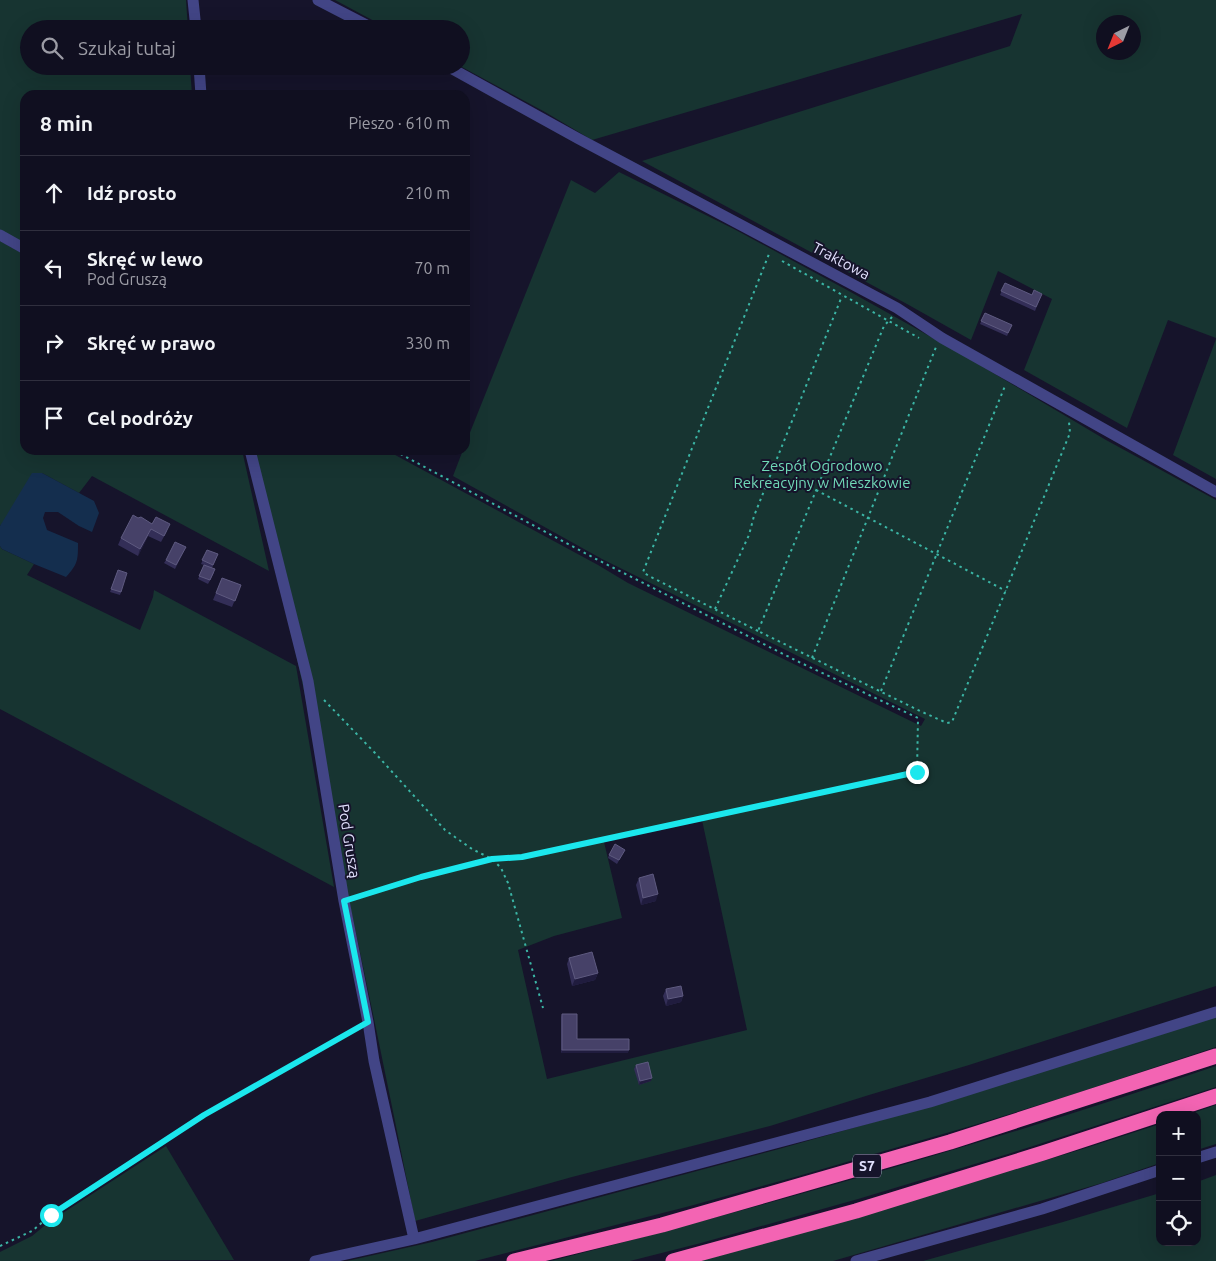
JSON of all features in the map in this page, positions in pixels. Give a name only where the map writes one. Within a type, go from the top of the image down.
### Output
[{"type":"highway","name":"S7","points":[[514,1261],[662,1225],[950,1142],[1216,1056]]},
{"type":"highway","points":[[673,1261],[856,1211],[1043,1154],[1216,1096]]},
{"type":"street","points":[[193,0],[195,20]]},
{"type":"street","points":[[318,0],[357,20]]},
{"type":"street","points":[[200,75],[201,90]]},
{"type":"street","name":"Traktowa","points":[[463,75],[579,140],[897,308],[942,338],[1216,492]]},
{"type":"street","points":[[0,235],[20,246]]},
{"type":"street","name":"Pod Gruszą","points":[[251,455],[308,681],[344,901],[374,1061],[414,1239]]},
{"type":"street","points":[[315,1261],[414,1239],[930,1102],[1216,1012]]},
{"type":"street","points":[[1201,1157],[1216,1152]]},
{"type":"street","points":[[856,1261],[1042,1210],[1156,1171]]},
{"type":"path","points":[[920,338],[769,254],[643,572],[812,658],[947,723],[952,722],[1070,433],[1068,421]]},
{"type":"path","points":[[715,609],[750,535],[754,516],[842,296]]},
{"type":"path","points":[[758,631],[884,326],[888,321]]},
{"type":"path","points":[[812,658],[936,347]]},
{"type":"path","points":[[881,691],[1005,386]]},
{"type":"path","points":[[344,901],[421,877],[492,859],[522,857],[917,772],[918,718],[799,662],[596,559],[402,455]]},
{"type":"path","points":[[816,490],[1006,591]]},
{"type":"path","points":[[308,681],[445,830],[472,849],[492,859],[501,868],[508,883],[543,1008]]},
{"type":"path","points":[[0,1246],[32,1231],[51,1215],[204,1115],[368,1022]]},
{"type":"green space","points":[[0,0],[186,0],[187,20],[20,20],[20,75],[191,75],[192,90],[20,90],[20,244],[0,232]]},
{"type":"green space","points":[[335,0],[1216,0],[1216,338],[1168,320],[1127,428],[1024,370],[1052,299],[998,271],[971,340],[642,161],[1010,46],[1022,14],[592,140],[470,71],[470,20],[372,20]]},
{"type":"green space","name":"Zespół Ogrodowo Rekreacyjny w Mieszkowie","points":[[619,172],[734,229],[956,351],[1106,440],[1216,500],[1216,986],[770,1126],[572,1177],[415,1221],[335,835],[252,455],[395,455],[628,583],[921,726],[925,719],[602,559],[453,476],[461,455],[470,455],[470,432],[571,180],[595,193]],"holes":[[[702,820],[747,1030],[547,1079],[518,950],[554,936],[622,918],[604,842]]]},
{"type":"green space","points":[[0,241],[20,252],[20,455],[243,455],[269,571],[92,476],[79,493],[42,473],[0,526]]},
{"type":"green space","points":[[1216,339],[1216,479],[1173,455]]},
{"type":"green space","points":[[0,546],[2,549],[34,564],[27,575],[140,630],[154,590],[296,666],[334,887],[0,709]]},
{"type":"green space","points":[[1216,1016],[1216,1047],[974,1125],[795,1177],[475,1261],[347,1261],[432,1242],[779,1149],[955,1099]]},
{"type":"green space","points":[[1216,1066],[1216,1087],[1008,1154],[858,1199],[630,1261],[551,1261],[719,1217],[885,1170],[1134,1094]]},
{"type":"green space","points":[[1216,1105],[1216,1144],[1201,1149],[1201,1111],[1199,1111]]},
{"type":"green space","points":[[1156,1125],[1156,1164],[1102,1183],[833,1261],[699,1261],[845,1221]]},
{"type":"green space","points":[[166,1146],[234,1260],[0,1261],[0,1252],[32,1236],[49,1222]]},
{"type":"green space","points":[[1216,1175],[1216,1261],[923,1261],[1156,1194],[1156,1246],[1201,1246],[1201,1181]]},
{"type":"water","points":[[32,473],[42,473],[94,501],[99,513],[92,532],[58,512],[45,512],[43,518],[47,530],[78,543],[76,562],[66,577],[2,549],[0,546],[0,526]]},
{"type":"building","points":[[1005,283],[1032,295],[1034,290],[1042,294],[1036,307],[1001,291]]},
{"type":"building","points":[[985,313],[1012,325],[1008,333],[981,321]]},
{"type":"building","points":[[133,515],[138,518],[141,517],[152,524],[156,517],[170,524],[164,536],[151,529],[140,549],[121,538]]},
{"type":"building","points":[[175,542],[186,547],[176,565],[166,560]]},
{"type":"building","points":[[207,550],[218,554],[213,565],[202,560]]},
{"type":"building","points":[[204,565],[215,569],[210,580],[199,576]]},
{"type":"building","points":[[118,570],[127,573],[121,592],[111,589]]},
{"type":"building","points":[[222,578],[241,585],[235,601],[216,593]]},
{"type":"building","points":[[615,844],[625,850],[619,860],[609,855]]},
{"type":"building","points":[[653,874],[658,894],[643,898],[639,878]]},
{"type":"building","points":[[592,952],[598,973],[575,979],[569,958]]},
{"type":"building","points":[[681,986],[683,996],[668,999],[666,989]]},
{"type":"building","points":[[562,1014],[577,1014],[577,1039],[629,1039],[629,1050],[562,1050]]},
{"type":"building","points":[[648,1062],[652,1078],[640,1081],[636,1065]]},
{"type":"route","points":[[51,1215],[204,1115],[368,1022],[344,901],[421,877],[492,859],[522,857],[917,772]]}]
